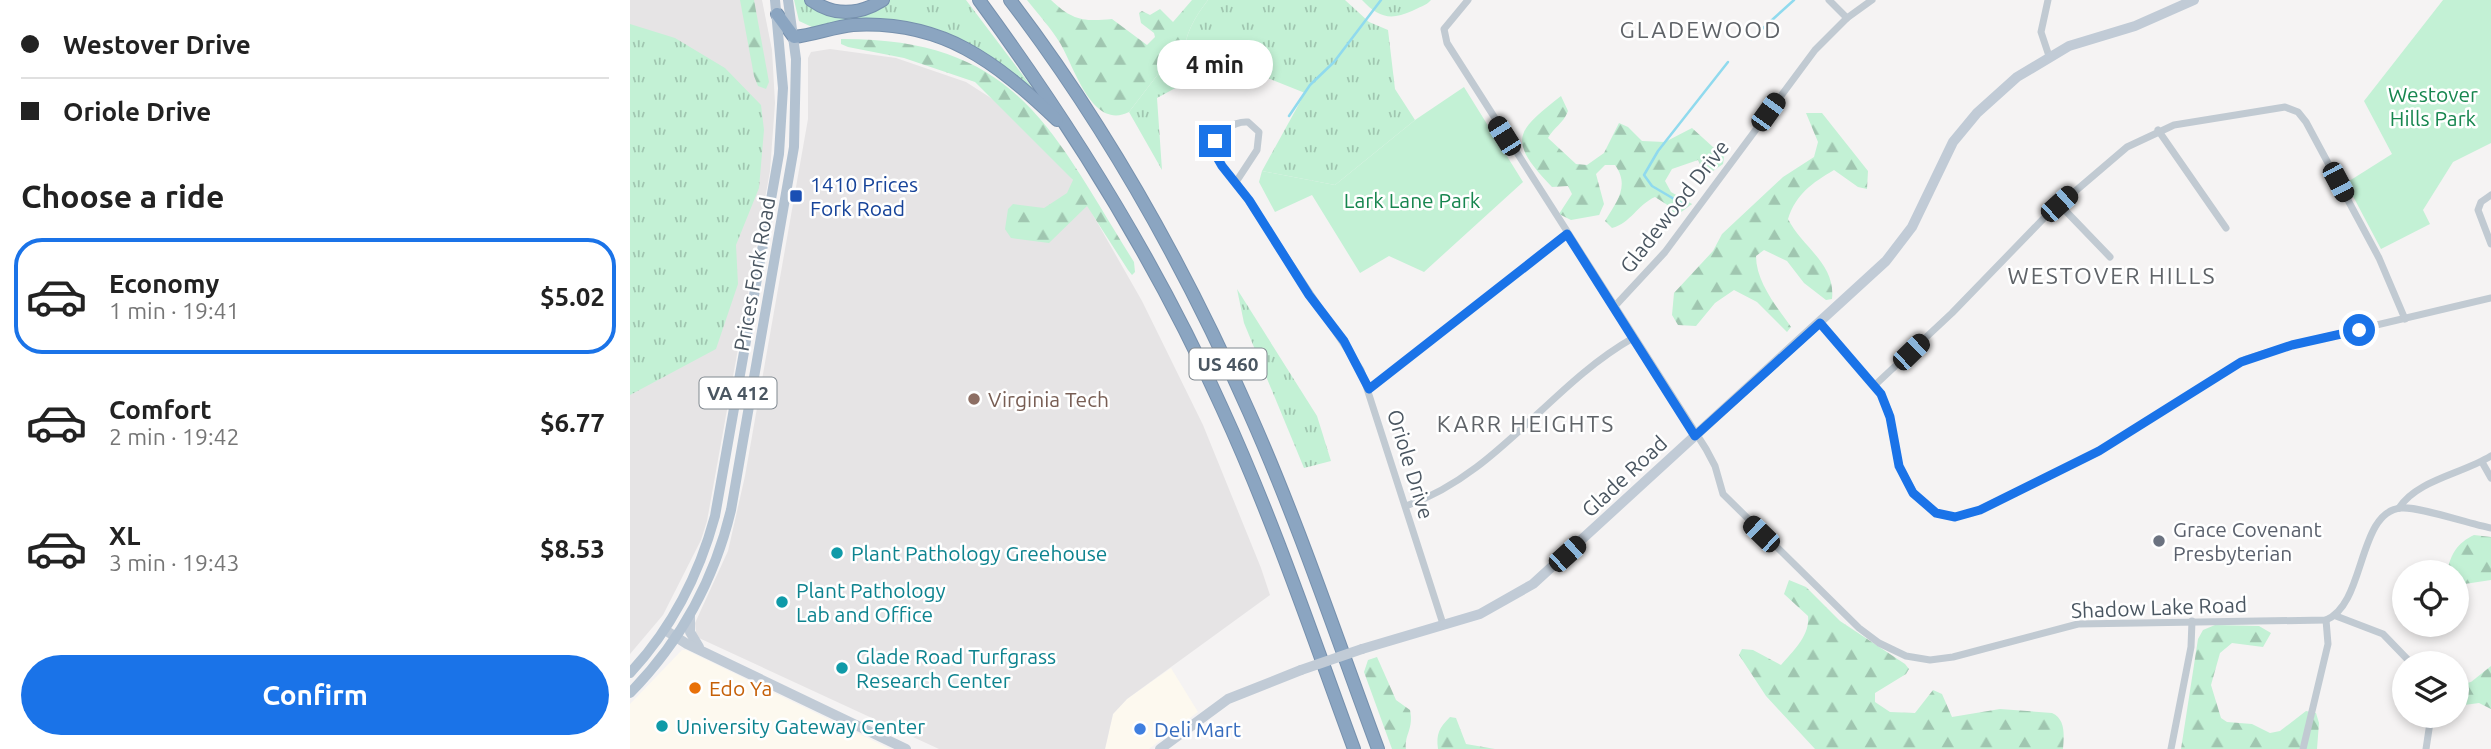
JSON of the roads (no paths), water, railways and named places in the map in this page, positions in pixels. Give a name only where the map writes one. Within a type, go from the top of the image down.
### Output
[{"type":"highway","points":[[811,0],[833,12],[845,13],[869,8],[883,0]]},
{"type":"highway","name":"US 460","points":[[979,0],[1073,134],[1150,263],[1217,396],[1276,537],[1354,749]]},
{"type":"highway","name":"US 460","points":[[1010,0],[1075,92],[1132,184],[1213,335],[1291,513],[1378,749]]},
{"type":"highway","points":[[777,13],[794,37],[833,28],[872,25],[911,29],[948,40],[1001,68],[1073,134]]},
{"type":"main road","name":"Prices Fork Road","points":[[630,673],[665,630],[685,596],[703,556],[725,469],[779,154],[783,88],[775,0]]},
{"type":"main road","name":"Prices Fork Road","points":[[630,693],[677,638],[690,616],[715,565],[731,510],[792,167],[797,87],[794,37],[788,0]]},
{"type":"street","name":"Shadow Lake Road","points":[[1468,0],[1443,33],[1464,73],[1715,466],[1723,494],[1859,628],[1879,643],[1906,656],[1930,660],[1953,657],[2078,624],[2326,620],[2336,616]]},
{"type":"street","points":[[1829,0],[1847,18]]},
{"type":"street","name":"Gladewood Drive","points":[[1614,307],[1665,252],[1815,50],[1847,18],[1872,0]]},
{"type":"street","points":[[2049,0],[2041,32],[2049,56]]},
{"type":"street","name":"Glade Road","points":[[1160,749],[1228,699],[1362,649],[1494,608],[1533,584],[1820,323],[1902,242],[1923,206],[1943,159],[1965,125],[2017,77],[2049,56],[2088,39],[2136,26],[2194,0]]},
{"type":"street","points":[[1875,385],[2059,204],[2118,153],[2158,130],[2183,123],[2285,107],[2297,111],[2306,122],[2379,258],[2405,319]]},
{"type":"street","name":"Oriole Drive","points":[[1236,182],[1259,144],[1259,132],[1248,122],[1240,122],[1220,134],[1214,146],[1222,166],[1236,182],[1309,295],[1352,354],[1369,389],[1443,624]]},
{"type":"street","points":[[2158,130],[2226,228]]},
{"type":"street","points":[[2491,195],[2481,202],[2477,210],[2491,244]]},
{"type":"street","points":[[2059,204],[2110,257]]},
{"type":"street","points":[[1369,389],[1567,234]]},
{"type":"street","points":[[1820,323],[1875,385],[1886,405],[1899,466],[1908,486],[1932,510],[1957,517],[1980,510],[2099,451],[2241,362],[2292,345],[2491,298]]},
{"type":"street","points":[[1406,506],[1442,492],[1462,480],[1583,370],[1633,338]]},
{"type":"street","points":[[2399,651],[2383,635],[2336,616],[2345,604],[2380,519],[2399,508],[2418,488],[2491,456]]},
{"type":"street","points":[[2482,462],[2491,478]]},
{"type":"street","points":[[2399,508],[2491,528]]},
{"type":"street","points":[[690,616],[690,632],[699,647]]},
{"type":"street","points":[[2303,749],[2328,644],[2326,620]]},
{"type":"street","points":[[2171,749],[2191,647],[2192,621]]},
{"type":"street","points":[[665,630],[906,749]]},
{"type":"street","points":[[2426,749],[2429,728]]},
{"type":"waterway","points":[[1289,116],[1310,85],[1334,62],[1381,0]]},
{"type":"waterway","points":[[1751,39],[1794,0]]},
{"type":"waterway","points":[[1686,206],[1652,186],[1644,175],[1658,151],[1728,62]]},
{"type":"place","name":"1410 Prices Fork Road","points":[[796,196]]},
{"type":"place","name":"Virginia Tech","points":[[974,399]]},
{"type":"place","name":"Grace Covenant Presbyterian","points":[[2159,541]]},
{"type":"place","name":"Plant Pathology Greehouse","points":[[837,553]]},
{"type":"place","name":"Plant Pathology Lab and Office","points":[[782,602]]},
{"type":"place","name":"Glade Road Turfgrass Research Center","points":[[842,668]]},
{"type":"place","name":"Edo Ya","points":[[695,688]]},
{"type":"place","name":"University Gateway Center","points":[[662,726]]},
{"type":"place","name":"Deli Mart","points":[[1140,729]]},
{"type":"district","name":"GLADEWOOD","points":[[1701,29]]},
{"type":"district","name":"WESTOVER HILLS","points":[[2112,275]]},
{"type":"district","name":"KARR HEIGHTS","points":[[1526,423]]},
{"type":"park label","name":"Westover Hills Park","points":[[2433,106]]},
{"type":"park label","name":"Lark Lane Park","points":[[1412,200]]}]
